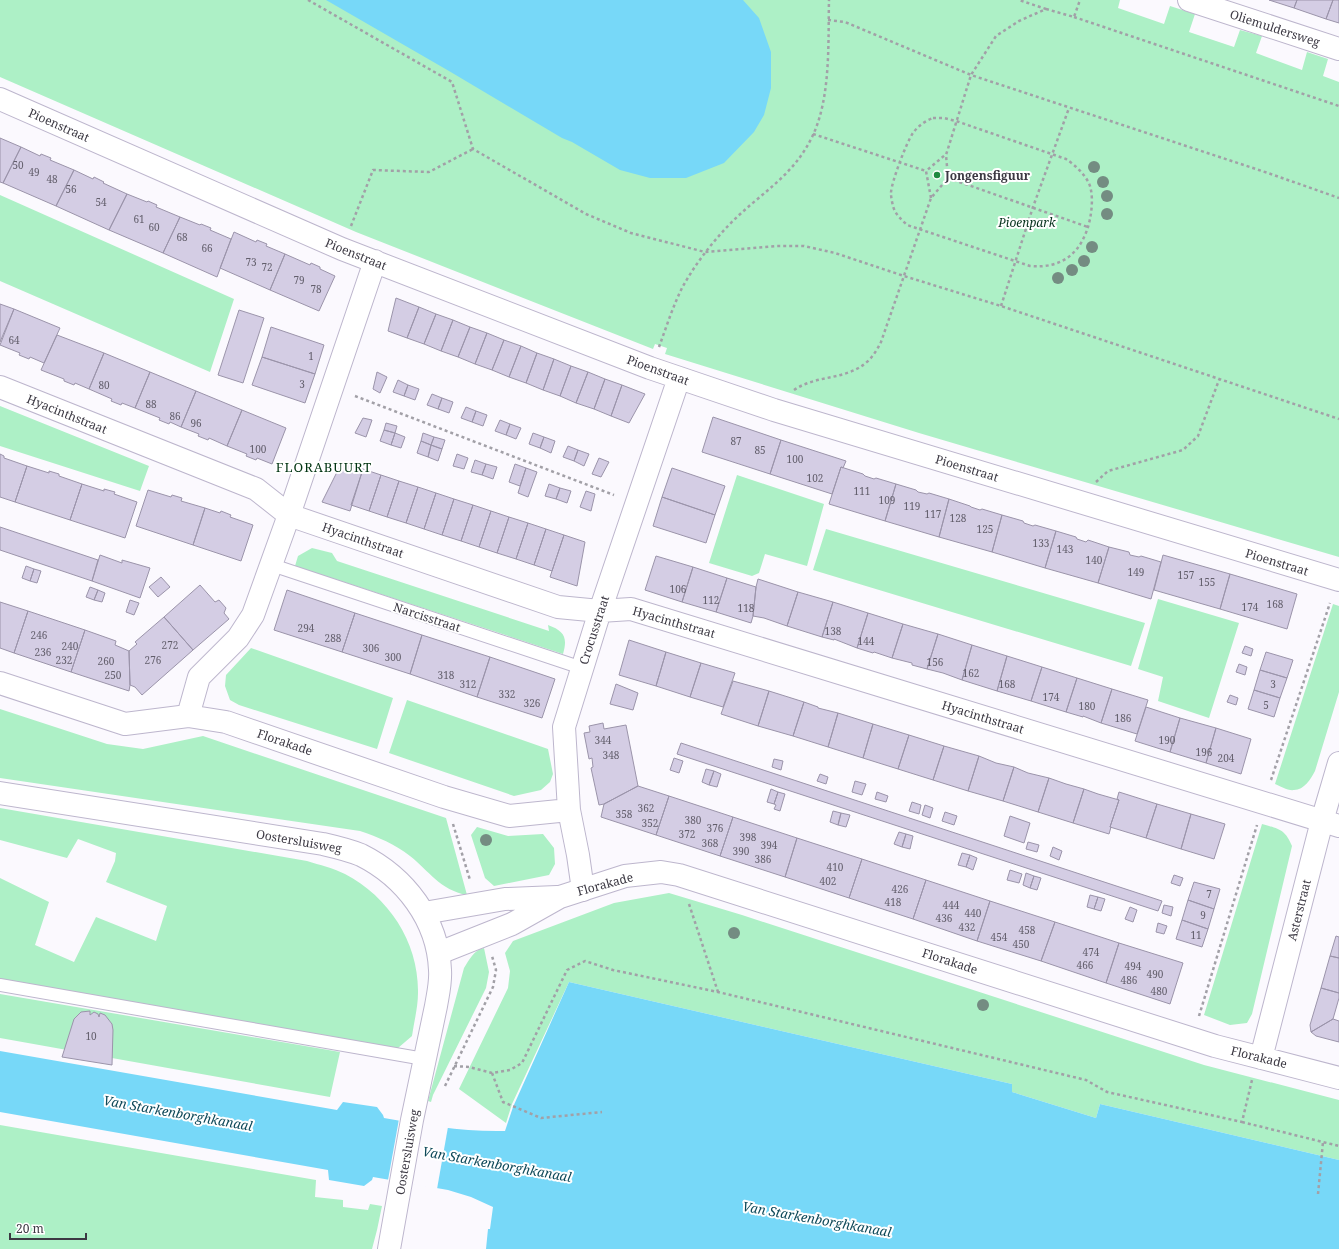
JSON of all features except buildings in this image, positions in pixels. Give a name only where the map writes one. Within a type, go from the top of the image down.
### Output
[{"type":"street","name":"Oliemuldersweg","points":[[1189,0],[1339,49]]},
{"type":"street","name":"Pioenstraat","points":[[0,99],[342,249],[650,368],[774,410],[1339,580]]},
{"type":"street","points":[[188,716],[199,677],[238,638],[253,615],[272,565],[375,261]]},
{"type":"street","name":"Crocusstraat","points":[[582,890],[578,855],[569,810],[564,727],[600,611],[679,378]]},
{"type":"street","name":"Hyacinthstraat","points":[[0,387],[256,489],[289,515],[558,607],[600,611],[631,608],[1330,823]]},
{"type":"street","name":"Florakade","points":[[0,683],[125,724],[188,716],[226,722],[444,797],[509,816],[569,810]]},
{"type":"street","name":"Asterstraat","points":[[1261,1058],[1330,823],[1339,763]]},
{"type":"street","name":"Oostersluisweg","points":[[0,793],[342,848],[377,864],[406,888],[424,913],[435,935],[439,953],[440,970],[439,988],[412,1120],[389,1249]]},
{"type":"street","name":"Florakade","points":[[439,953],[512,924],[560,897],[625,876],[661,872],[679,875],[1215,1046],[1339,1078]]},
{"type":"street","name":"Florakade","points":[[424,913],[505,899],[560,897]]},
{"type":"lane","name":"Narcisstraat","points":[[272,565],[582,668]]},
{"type":"lane","points":[[0,985],[424,1059]]},
{"type":"path","points":[[308,0],[452,82],[473,149],[586,214],[631,233],[705,252],[776,246],[804,246],[834,253],[1001,306],[1339,419]]},
{"type":"path","points":[[650,368],[682,288],[705,252],[728,226],[782,179],[797,162],[813,134],[822,108],[826,85],[829,0]]},
{"type":"path","points":[[1019,0],[1339,106]]},
{"type":"path","points":[[1074,17],[1080,0]]},
{"type":"path","points":[[774,410],[795,389],[812,381],[846,374],[858,369],[870,359],[881,342],[931,198],[948,178],[946,155],[971,75],[996,36],[1019,21],[1046,9]]},
{"type":"path","points":[[828,20],[845,22],[971,75],[1268,173],[1339,198]]},
{"type":"path","points":[[1001,306],[1069,108]]},
{"type":"path","points":[[932,118],[944,118],[956,121],[1052,154],[1066,158],[1082,173],[1090,185],[1092,208],[1088,227],[1081,244],[1072,256],[1058,264],[1041,267],[1030,266],[907,225],[897,216],[893,206],[891,194],[893,184],[908,139],[924,122],[932,118]]},
{"type":"path","points":[[813,134],[926,171]]},
{"type":"path","points":[[342,249],[373,170],[429,172],[473,149]]},
{"type":"path","points":[[926,171],[946,155]]},
{"type":"path","points":[[926,171],[931,198]]},
{"type":"path","points":[[948,178],[1088,227]]},
{"type":"path","points":[[1086,505],[1095,482],[1108,471],[1183,450],[1198,436],[1219,380]]},
{"type":"path","points":[[332,387],[636,503]]},
{"type":"path","points":[[679,875],[718,992]]},
{"type":"path","points":[[454,1066],[469,1067],[492,1073],[510,1070],[522,1063],[567,970],[585,961],[613,970],[718,992],[1086,1080],[1107,1092],[1242,1122],[1339,1146]]},
{"type":"path","points":[[1242,1122],[1252,1080],[1261,1058]]},
{"type":"path","points":[[492,1073],[503,1102],[541,1118],[602,1112]]},
{"type":"path","points":[[1318,1194],[1323,1142]]},
{"type":"green space","name":"Pioenpark","points":[[0,0],[1120,0],[1118,8],[1164,24],[1170,6],[1195,14],[1189,32],[1234,47],[1240,30],[1262,36],[1256,53],[1302,70],[1307,52],[1328,59],[1323,76],[1339,82],[1339,557],[919,433],[665,354],[667,348],[655,344],[653,349],[356,232],[0,77]]},
{"type":"green space","points":[[0,195],[234,299],[210,372],[0,281]]},
{"type":"green space","points":[[0,406],[149,466],[140,491],[0,446]]},
{"type":"green space","points":[[737,475],[824,504],[807,566],[765,554],[759,573],[752,576],[709,563]]},
{"type":"green space","points":[[826,529],[1145,623],[1131,666],[813,570]]},
{"type":"green space","points":[[312,548],[332,553],[337,561],[549,631],[548,625],[553,627],[561,632],[565,639],[563,654],[295,566],[298,556]]},
{"type":"green space","points":[[1158,599],[1239,623],[1209,718],[1158,701],[1163,677],[1138,669]]},
{"type":"green space","points":[[1333,604],[1339,606],[1339,692],[1315,771],[1304,786],[1298,790],[1289,790],[1275,784]]},
{"type":"green space","points":[[251,648],[393,698],[377,749],[239,705],[230,700],[225,686],[226,675]]},
{"type":"green space","points":[[407,700],[548,749],[553,774],[550,782],[541,790],[514,796],[389,753]]},
{"type":"green space","points":[[0,709],[107,744],[143,749],[203,736],[446,818],[467,895],[449,889],[410,856],[392,844],[360,831],[0,778]]},
{"type":"green space","points":[[0,808],[307,861],[345,874],[375,895],[388,909],[407,939],[417,974],[418,993],[417,1009],[412,1036],[398,1048],[0,979],[0,878],[49,902],[35,945],[74,962],[96,917],[156,941],[167,906],[106,882],[115,861],[116,853],[78,839],[67,858],[0,840]]},
{"type":"green space","points":[[1262,824],[1281,830],[1287,836],[1292,846],[1252,1014],[1247,1023],[1230,1025],[1204,1015]]},
{"type":"green space","points":[[477,827],[508,836],[543,834],[554,848],[555,864],[549,875],[494,886],[485,878],[471,835]]},
{"type":"green space","points":[[669,893],[742,915],[1204,1065],[1339,1100],[1339,1160],[1100,1104],[1096,1118],[1012,1092],[1012,1084],[569,982],[512,1104],[506,1123],[459,1089],[508,988],[510,971],[505,953],[513,941],[614,903]]},
{"type":"green space","points":[[484,948],[489,972],[486,988],[433,1095],[431,1102],[428,1101],[464,968],[477,951]]},
{"type":"green space","points":[[0,994],[340,1052],[330,1097],[0,1038]]},
{"type":"green space","points":[[0,1125],[316,1180],[315,1197],[343,1200],[343,1207],[368,1210],[370,1204],[382,1206],[372,1249],[0,1249]]},
{"type":"water","points":[[326,0],[743,0],[759,18],[771,52],[771,88],[764,115],[754,132],[724,163],[686,178],[650,178],[620,170],[572,142],[562,138]]},
{"type":"water","name":"Van Starkenborghkanaal","points":[[569,982],[1012,1084],[1012,1092],[1096,1118],[1100,1104],[1339,1160],[1339,1249],[486,1249],[488,1229],[490,1229],[493,1207],[471,1197],[448,1190],[373,1177],[372,1180],[364,1186],[329,1180],[328,1170],[0,1112],[0,1051],[337,1110],[343,1102],[377,1107],[384,1118],[444,1128],[505,1131],[513,1107]]},
{"type":"pier","points":[[399,1119],[448,1127],[437,1189],[388,1180]]},
{"type":"place","name":"Jongensfiguur","points":[[937,175]]},
{"type":"district","name":"FLORABUURT","points":[[324,467]]}]
